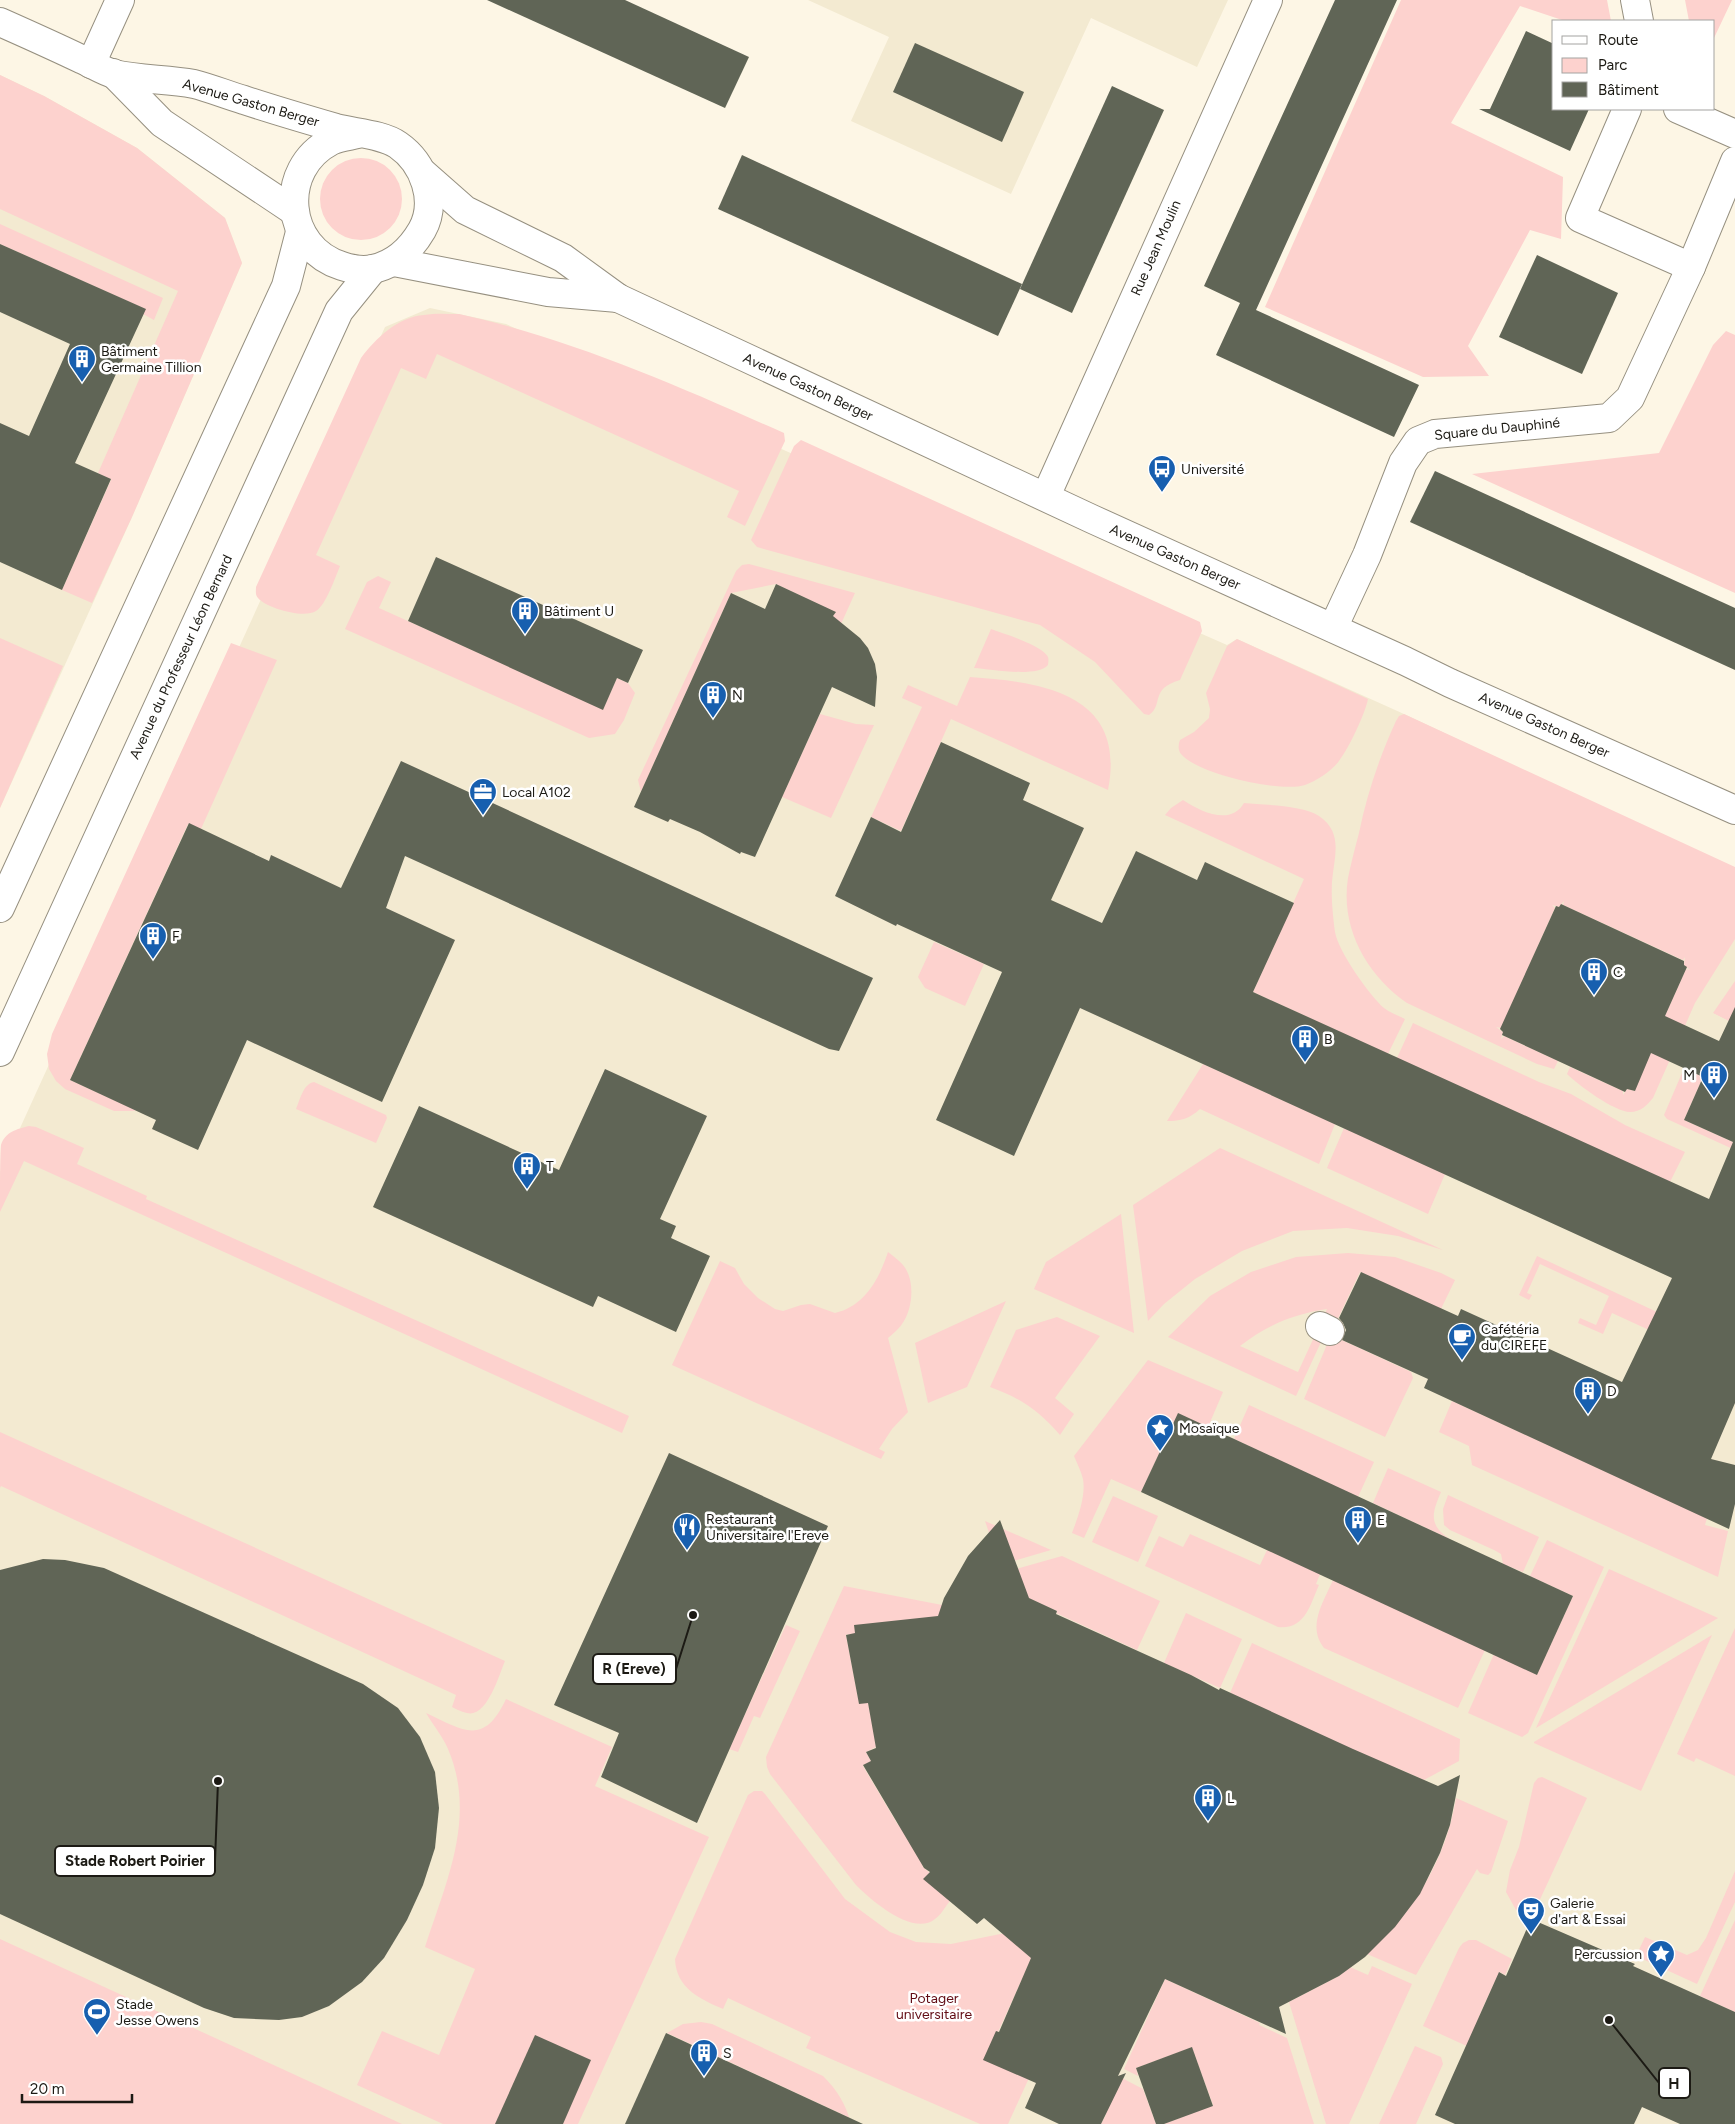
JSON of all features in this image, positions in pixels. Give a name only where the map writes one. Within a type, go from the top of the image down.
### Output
[{"type":"street","points":[[102,69],[120,0]]},
{"type":"street","name":"Rue Jean Moulin","points":[[1046,496],[1268,0]]},
{"type":"street","points":[[1635,0],[1639,20]]},
{"type":"street","name":"Avenue Gaston Berger","points":[[0,22],[102,69],[194,84],[358,134],[378,136],[397,144],[412,156],[423,173],[465,210],[563,258],[618,298],[810,389],[1333,628],[1450,684],[1735,810]]},
{"type":"street","name":"Avenue Gaston Berger","points":[[102,69],[162,123],[297,221]]},
{"type":"street","points":[[1627,110],[1580,218],[1691,267]]},
{"type":"street","points":[[1680,110],[1735,134]]},
{"type":"street","name":"Avenue Gaston Berger","points":[[358,134],[331,140],[309,158],[296,183],[297,221],[312,250],[330,262],[351,269],[383,265],[548,292],[618,298]]},
{"type":"street","name":"Square du Dauphiné","points":[[1333,628],[1367,555],[1403,463],[1418,441],[1435,434],[1608,418],[1630,398],[1691,267],[1735,162]]},
{"type":"street","name":"Avenue Gaston Berger","points":[[383,265],[413,245],[426,223],[429,198],[423,173]]},
{"type":"street","points":[[0,908],[286,286],[297,221]]},
{"type":"street","name":"Avenue du Professeur Léon Bernard","points":[[0,1052],[339,311],[383,265]]},
{"type":"shaded area","points":[[808,0],[1228,0],[1197,67],[1091,18],[1011,194],[851,121],[889,37]]},
{"type":"shaded area","points":[[0,75],[44,96],[137,148],[225,218],[242,263],[132,517],[0,808]]},
{"type":"shaded area","points":[[430,308],[506,324],[786,451],[1227,645],[1237,639],[1404,714],[1735,870],[1735,2124],[0,2124],[0,1172],[385,327]]},
{"type":"green space","points":[[1401,0],[1607,0],[1611,20],[1562,20],[1520,6],[1451,123],[1563,177],[1561,239],[1530,230],[1468,346],[1489,376],[1423,377],[1265,307]]},
{"type":"green space","points":[[1685,0],[1732,0],[1715,36],[1715,20],[1689,20]]},
{"type":"green space","points":[[0,75],[44,96],[137,148],[225,218],[242,263],[132,517],[92,603],[62,590],[111,480],[98,473],[178,291],[0,209]]},
{"type":"green space","points":[[353,158],[369,158],[384,165],[395,176],[402,191],[399,215],[390,228],[369,240],[353,240],[338,233],[327,222],[320,207],[320,191],[327,176],[338,165]]},
{"type":"green space","points":[[0,224],[163,298],[154,320],[143,314],[145,309],[0,244]]},
{"type":"green space","points":[[428,314],[459,314],[501,324],[584,350],[664,381],[784,433],[785,441],[745,526],[727,517],[739,491],[437,354],[426,379],[401,368],[316,555],[340,566],[330,591],[320,608],[303,614],[277,609],[262,602],[256,596],[256,587],[361,358],[381,336],[405,320]]},
{"type":"green space","points":[[1726,331],[1735,335],[1735,593],[1472,474],[1659,453],[1713,345]]},
{"type":"green space","points":[[801,440],[1200,622],[1202,631],[1180,680],[1164,688],[1158,697],[1153,711],[1149,715],[1144,714],[1095,662],[1040,625],[757,547],[751,540],[794,446]]},
{"type":"green space","points":[[749,564],[855,593],[841,624],[831,620],[835,612],[776,584],[731,593],[641,792],[638,780],[736,571],[742,565]]},
{"type":"green space","points":[[378,576],[391,582],[379,608],[603,709],[617,678],[628,683],[635,693],[624,720],[615,734],[589,738],[345,629],[367,582]]},
{"type":"green space","points":[[991,629],[1022,640],[1039,649],[1048,657],[1048,665],[1043,669],[1024,672],[974,668]]},
{"type":"green space","points":[[0,638],[63,666],[0,808]]},
{"type":"green space","points":[[1237,639],[1368,699],[1352,740],[1343,755],[1336,765],[1319,778],[1305,785],[1293,787],[1259,784],[1221,775],[1190,761],[1181,754],[1180,740],[1194,732],[1209,718],[1210,709],[1206,693],[1227,646]]},
{"type":"green space","points":[[231,643],[277,660],[201,829],[188,824],[70,1080],[116,1101],[136,1056],[147,1107],[133,1111],[114,1111],[65,1089],[56,1081],[49,1069],[47,1054],[52,1034]]},
{"type":"green space","points":[[970,677],[1025,683],[1051,690],[1074,699],[1092,713],[1105,733],[1111,758],[1108,790],[951,719],[901,831],[871,817],[922,707],[902,698],[908,685],[957,706]]},
{"type":"green space","points":[[820,714],[856,724],[874,725],[831,818],[782,797]]},
{"type":"green space","points":[[1404,714],[1735,867],[1735,939],[1695,1003],[1653,1098],[1646,1106],[1634,1112],[1615,1108],[1579,1085],[1567,1074],[1570,1067],[1623,1091],[1623,1095],[1627,1089],[1635,1091],[1632,1088],[1686,969],[1690,970],[1684,965],[1685,957],[1683,960],[1563,905],[1564,901],[1559,907],[1552,905],[1555,908],[1501,1028],[1496,1027],[1503,1032],[1501,1039],[1504,1036],[1558,1061],[1554,1069],[1537,1064],[1407,1003],[1380,979],[1369,964],[1360,949],[1348,915],[1348,878],[1374,776],[1396,721],[1399,716]]},
{"type":"green space","points":[[1183,800],[1198,809],[1215,815],[1232,814],[1244,803],[1272,805],[1312,812],[1327,823],[1332,830],[1336,846],[1332,882],[1332,907],[1337,940],[1355,973],[1378,1002],[1386,1010],[1405,1019],[1388,1054],[1253,992],[1304,879],[1165,815],[1171,808]]},
{"type":"green space","points":[[934,942],[984,964],[965,1006],[925,988],[918,977]]},
{"type":"green space","points":[[1735,981],[1735,1008],[1729,1021],[1713,1013]]},
{"type":"green space","points":[[1413,1023],[1539,1082],[1571,1094],[1625,1125],[1685,1152],[1670,1182],[1397,1058]]},
{"type":"green space","points":[[1203,1064],[1335,1124],[1319,1164],[1200,1109],[1185,1119],[1167,1121]]},
{"type":"green space","points":[[1685,1066],[1690,1071],[1703,1077],[1684,1120],[1733,1142],[1735,1150],[1667,1119],[1664,1115]]},
{"type":"green space","points":[[314,1082],[386,1115],[387,1118],[376,1143],[296,1109],[307,1086]]},
{"type":"green space","points":[[29,1126],[36,1127],[84,1148],[77,1164],[147,1196],[146,1199],[629,1416],[622,1433],[24,1161],[0,1212],[1,1145],[8,1134]]},
{"type":"green space","points":[[1344,1128],[1445,1174],[1428,1214],[1327,1168]]},
{"type":"green space","points":[[1220,1148],[1443,1250],[1398,1236],[1347,1228],[1293,1231],[1242,1251],[1195,1279],[1164,1304],[1148,1321],[1133,1205]]},
{"type":"green space","points":[[1121,1214],[1134,1333],[1034,1289],[1046,1262]]},
{"type":"green space","points":[[888,1252],[903,1265],[911,1285],[911,1300],[907,1315],[901,1326],[888,1338],[908,1412],[892,1429],[879,1449],[885,1452],[881,1459],[672,1365],[720,1261],[735,1268],[744,1284],[758,1298],[775,1309],[783,1311],[810,1304],[835,1313],[846,1309],[863,1298],[880,1272]]},
{"type":"green space","points":[[1348,1253],[1395,1257],[1441,1273],[1455,1280],[1441,1309],[1360,1272],[1333,1329],[1328,1327],[1296,1396],[1168,1337],[1210,1296],[1251,1272],[1296,1257]],"holes":[[[1327,1309],[1298,1372],[1240,1346],[1260,1332],[1292,1317]]]},
{"type":"green space","points":[[1537,1256],[1657,1312],[1649,1330],[1612,1313],[1603,1334],[1578,1323],[1580,1318],[1596,1325],[1609,1296],[1540,1264],[1527,1293],[1532,1295],[1529,1300],[1519,1295]]},
{"type":"green space","points":[[1006,1301],[967,1387],[928,1403],[915,1343]]},
{"type":"green space","points":[[1057,1317],[1100,1336],[1055,1398],[1074,1414],[1060,1435],[1029,1406],[990,1387],[1016,1330]]},
{"type":"green space","points":[[1331,1335],[1411,1372],[1413,1378],[1385,1437],[1304,1399]]},
{"type":"green space","points":[[1148,1360],[1223,1392],[1208,1427],[1178,1414],[1141,1492],[1111,1479],[1084,1538],[1072,1533],[1081,1506],[1084,1486],[1074,1456]]},
{"type":"green space","points":[[1452,1401],[1707,1518],[1705,1525],[1728,1531],[1718,1577],[1472,1465],[1469,1446],[1439,1432]]},
{"type":"green space","points":[[1249,1405],[1374,1462],[1358,1497],[1234,1439]]},
{"type":"green space","points":[[0,1432],[505,1661],[496,1685],[481,1709],[474,1713],[459,1710],[452,1707],[456,1695],[1,1486],[0,1488]]},
{"type":"green space","points":[[1388,1468],[1441,1492],[1434,1512],[1435,1524],[1450,1539],[1373,1503]]},
{"type":"green space","points":[[1448,1495],[1539,1537],[1523,1572],[1503,1564],[1501,1554],[1450,1530],[1444,1525],[1443,1509]]},
{"type":"green space","points":[[1113,1496],[1158,1516],[1138,1562],[1092,1542]]},
{"type":"green space","points":[[985,1521],[1051,1550],[1000,1565]]},
{"type":"green space","points":[[1190,1534],[1260,1565],[1267,1550],[1320,1574],[1316,1584],[1319,1585],[1305,1615],[1295,1625],[1278,1627],[1145,1566],[1159,1536],[1183,1547]]},
{"type":"green space","points":[[1547,1540],[1604,1567],[1528,1733],[1522,1737],[1468,1713],[1494,1654],[1537,1674],[1573,1596],[1530,1576]]},
{"type":"green space","points":[[1062,1556],[1160,1601],[1137,1650],[1056,1613],[1057,1611],[1021,1595],[991,1576]]},
{"type":"green space","points":[[1609,1569],[1718,1618],[1536,1728]]},
{"type":"green space","points":[[1333,1580],[1485,1650],[1458,1708],[1324,1648],[1319,1640],[1317,1631],[1318,1614]]},
{"type":"green space","points":[[844,1586],[968,1610],[849,1637],[848,1634],[846,1635],[859,1703],[867,1699],[870,1712],[925,1699],[928,1721],[866,1752],[872,1763],[865,1766],[864,1764],[863,1766],[898,1825],[965,1822],[922,1866],[931,1874],[950,1901],[935,1919],[926,1923],[904,1920],[882,1907],[856,1885],[770,1774],[767,1767],[766,1757]]},
{"type":"green space","points":[[1186,1613],[1242,1639],[1220,1688],[1164,1663]]},
{"type":"green space","points":[[786,1625],[800,1631],[760,1718],[754,1716],[738,1752],[729,1749]]},
{"type":"green space","points":[[1735,1628],[1735,1776],[1696,1758],[1694,1762],[1677,1754]]},
{"type":"green space","points":[[1712,1635],[1641,1791],[1534,1743],[1534,1742]]},
{"type":"green space","points":[[1252,1643],[1460,1739],[1459,1761],[1424,1780],[1395,1767],[1394,1769],[1230,1693]]},
{"type":"green space","points":[[506,1699],[612,1747],[595,1786],[709,1837],[578,2124],[443,2124],[357,2085],[382,2031],[439,2055],[475,1969],[425,1947],[442,1898],[455,1849],[460,1799],[456,1774],[448,1749],[426,1713],[462,1729],[481,1729],[490,1724]]},
{"type":"green space","points":[[1542,1777],[1587,1798],[1530,1921],[1516,1910],[1506,1892],[1510,1870],[1519,1847],[1534,1783],[1538,1778]]},
{"type":"green space","name":"Potager universitaire","points":[[754,1791],[762,1791],[765,1794],[845,1899],[890,1932],[916,1942],[951,1944],[1015,1931],[1034,1953],[998,2032],[996,2031],[1029,2078],[1008,2124],[980,2124],[806,2048],[811,2037],[728,1998],[723,2009],[698,1996],[685,1985],[676,1969],[675,1959],[748,1795]]},
{"type":"green space","points":[[1456,1798],[1508,1821],[1491,1872],[1488,1875],[1480,1873],[1477,1869],[1416,1975],[1367,1954],[1399,1921],[1425,1884],[1436,1864],[1444,1843]]},
{"type":"green space","points":[[1735,1871],[1735,1902],[1697,1984],[1636,1956],[1645,1937],[1687,1955],[1698,1950],[1706,1938]]},
{"type":"green space","points":[[1735,1920],[1735,2012],[1700,1996]]},
{"type":"green space","name":"Stade Jesse Owens","points":[[0,1939],[402,2124],[0,2124]]},
{"type":"green space","points":[[1469,1940],[1476,1940],[1512,1959],[1505,1975],[1500,1972],[1486,2000],[1475,2028],[1471,2048],[1423,2026],[1459,1948]]},
{"type":"green space","points":[[1372,1966],[1412,1984],[1349,2124],[1326,2124],[1289,2002],[1339,1976],[1350,1967],[1368,1975]]},
{"type":"green space","points":[[1165,1979],[1260,2023],[1259,2025],[1287,2038],[1314,2124],[1164,2124],[1213,2105],[1192,2048],[1136,2068],[1138,2076],[1124,2069]]},
{"type":"green space","points":[[701,2022],[712,2024],[823,2076],[840,2098],[851,2124],[846,2116],[667,2033],[683,2024]]},
{"type":"green space","points":[[1415,2046],[1441,2057],[1443,2064],[1416,2124],[1379,2124]]},
{"type":"green space","points":[[1120,2077],[1143,2089],[1156,2124],[1101,2124]]},
{"type":"building","points":[[487,0],[625,0],[749,57],[725,108]]},
{"type":"building","points":[[1335,0],[1397,0],[1256,310],[1419,385],[1394,437],[1216,355],[1240,303],[1204,286]]},
{"type":"building","points":[[1526,31],[1552,43],[1552,110],[1589,110],[1570,151],[1479,109],[1490,109]]},
{"type":"building","points":[[915,43],[1024,92],[1002,142],[893,92]]},
{"type":"building","points":[[1112,86],[1164,110],[1072,313],[1020,289]]},
{"type":"building","points":[[742,155],[1022,284],[998,336],[718,209]]},
{"type":"building","name":"Bâtiment Germaine Tillion","points":[[0,244],[146,309],[75,463],[111,479],[62,590],[0,562],[0,423],[29,436],[70,344],[0,312]]},
{"type":"building","points":[[1537,255],[1618,293],[1582,374],[1499,337]]},
{"type":"building","points":[[1435,471],[1735,608],[1735,670],[1410,522]]},
{"type":"building","name":"Bâtiment U","points":[[436,557],[643,650],[628,683],[617,678],[603,710],[408,621]]},
{"type":"building","name":"N","points":[[776,584],[836,612],[833,616],[860,638],[868,648],[875,664],[877,677],[875,707],[832,687],[755,857],[741,852],[740,854],[700,832],[670,819],[668,822],[634,807],[731,593],[765,609]]},
{"type":"building","name":"B","points":[[941,742],[1030,783],[1023,800],[1084,828],[1051,900],[1102,923],[1136,851],[1197,880],[1205,862],[1294,903],[1253,992],[1709,1199],[1733,1142],[1684,1120],[1703,1077],[1651,1053],[1635,1091],[1627,1089],[1625,1092],[1502,1035],[1503,1032],[1500,1029],[1556,906],[1559,907],[1561,904],[1684,961],[1684,965],[1687,967],[1665,1016],[1719,1041],[1735,1007],[1735,1403],[1711,1459],[1735,1465],[1735,1504],[1729,1529],[1424,1388],[1428,1379],[1342,1340],[1346,1330],[1339,1318],[1361,1272],[1458,1316],[1461,1309],[1622,1382],[1672,1278],[1080,1008],[1014,1156],[936,1120],[1002,972],[897,924],[896,926],[835,896],[871,817],[901,832]]},
{"type":"building","points":[[401,761],[873,978],[839,1051],[829,1049],[405,856],[386,908],[455,940],[382,1102],[247,1040],[198,1150],[152,1129],[156,1120],[70,1080],[189,823],[269,861],[271,855],[341,888]]},
{"type":"building","name":"T","points":[[605,1069],[707,1116],[660,1219],[676,1226],[671,1238],[710,1256],[676,1332],[598,1296],[593,1307],[373,1207],[419,1106],[559,1170]]},
{"type":"building","name":"E","points":[[1178,1413],[1573,1596],[1537,1675],[1141,1492]]},
{"type":"building","points":[[669,1453],[828,1526],[697,1823],[601,1777],[619,1733],[554,1705]]},
{"type":"building","name":"L","points":[[1000,1520],[1029,1598],[1057,1611],[1056,1614],[1191,1675],[1219,1690],[1220,1688],[1438,1786],[1460,1775],[1450,1825],[1440,1853],[1420,1894],[1395,1927],[1365,1957],[1339,1976],[1279,2007],[1286,2034],[1165,1979],[1118,2076],[1126,2073],[1101,2124],[1059,2124],[1025,2108],[1036,2083],[983,2060],[996,2031],[999,2032],[1031,1958],[984,1918],[977,1924],[923,1879],[930,1872],[924,1868],[863,1765],[871,1761],[866,1752],[876,1748],[868,1703],[859,1704],[846,1635],[855,1633],[854,1625],[938,1616],[944,1598],[968,1556]]},
{"type":"building","points":[[43,1559],[65,1560],[104,1568],[363,1684],[398,1708],[420,1737],[435,1772],[439,1808],[435,1848],[423,1885],[407,1920],[384,1958],[362,1982],[329,2006],[302,2017],[279,2020],[234,2018],[204,2008],[0,1914],[0,1570]]},
{"type":"building","points":[[1531,1919],[1635,1964],[1633,1966],[1735,2012],[1735,2124],[1680,2124],[1642,2107],[1634,2124],[1455,2124],[1435,2115],[1499,1972],[1506,1976]]},
{"type":"building","name":"S","points":[[666,2033],[863,2124],[625,2124]]},
{"type":"building","points":[[535,2035],[591,2060],[563,2124],[495,2124]]},
{"type":"building","points":[[1192,2047],[1213,2106],[1164,2124],[1156,2124],[1136,2068]]},
{"type":"place","name":"Bâtiment Germaine Tillion","points":[[82,383]]},
{"type":"place","name":"Université","points":[[1162,493]]},
{"type":"place","name":"Bâtiment U","points":[[525,635]]},
{"type":"place","name":"N","points":[[713,719]]},
{"type":"place","name":"Local A102","points":[[483,816]]},
{"type":"place","name":"F","points":[[153,960]]},
{"type":"place","name":"C","points":[[1594,996]]},
{"type":"place","name":"B","points":[[1305,1063]]},
{"type":"place","name":"M","points":[[1714,1099]]},
{"type":"place","name":"T","points":[[527,1190]]},
{"type":"place","name":"Cafétéria du CIREFE","points":[[1462,1361]]},
{"type":"place","name":"D","points":[[1588,1415]]},
{"type":"place","name":"Mosaïque","points":[[1160,1452]]},
{"type":"place","name":"E","points":[[1358,1544]]},
{"type":"place","name":"Restaurant Universitaire l'Ereve","points":[[687,1551]]},
{"type":"place","name":"R (Ereve)","points":[[693,1615]]},
{"type":"place","name":"Stade Robert Poirier","points":[[218,1781]]},
{"type":"place","name":"L","points":[[1208,1822]]},
{"type":"place","name":"Galerie d'art & Essai","points":[[1531,1935]]},
{"type":"place","name":"Percussion","points":[[1661,1978]]},
{"type":"place","name":"H","points":[[1609,2020]]},
{"type":"place","name":"Stade Jesse Owens","points":[[97,2036]]},
{"type":"place","name":"S","points":[[704,2077]]}]
